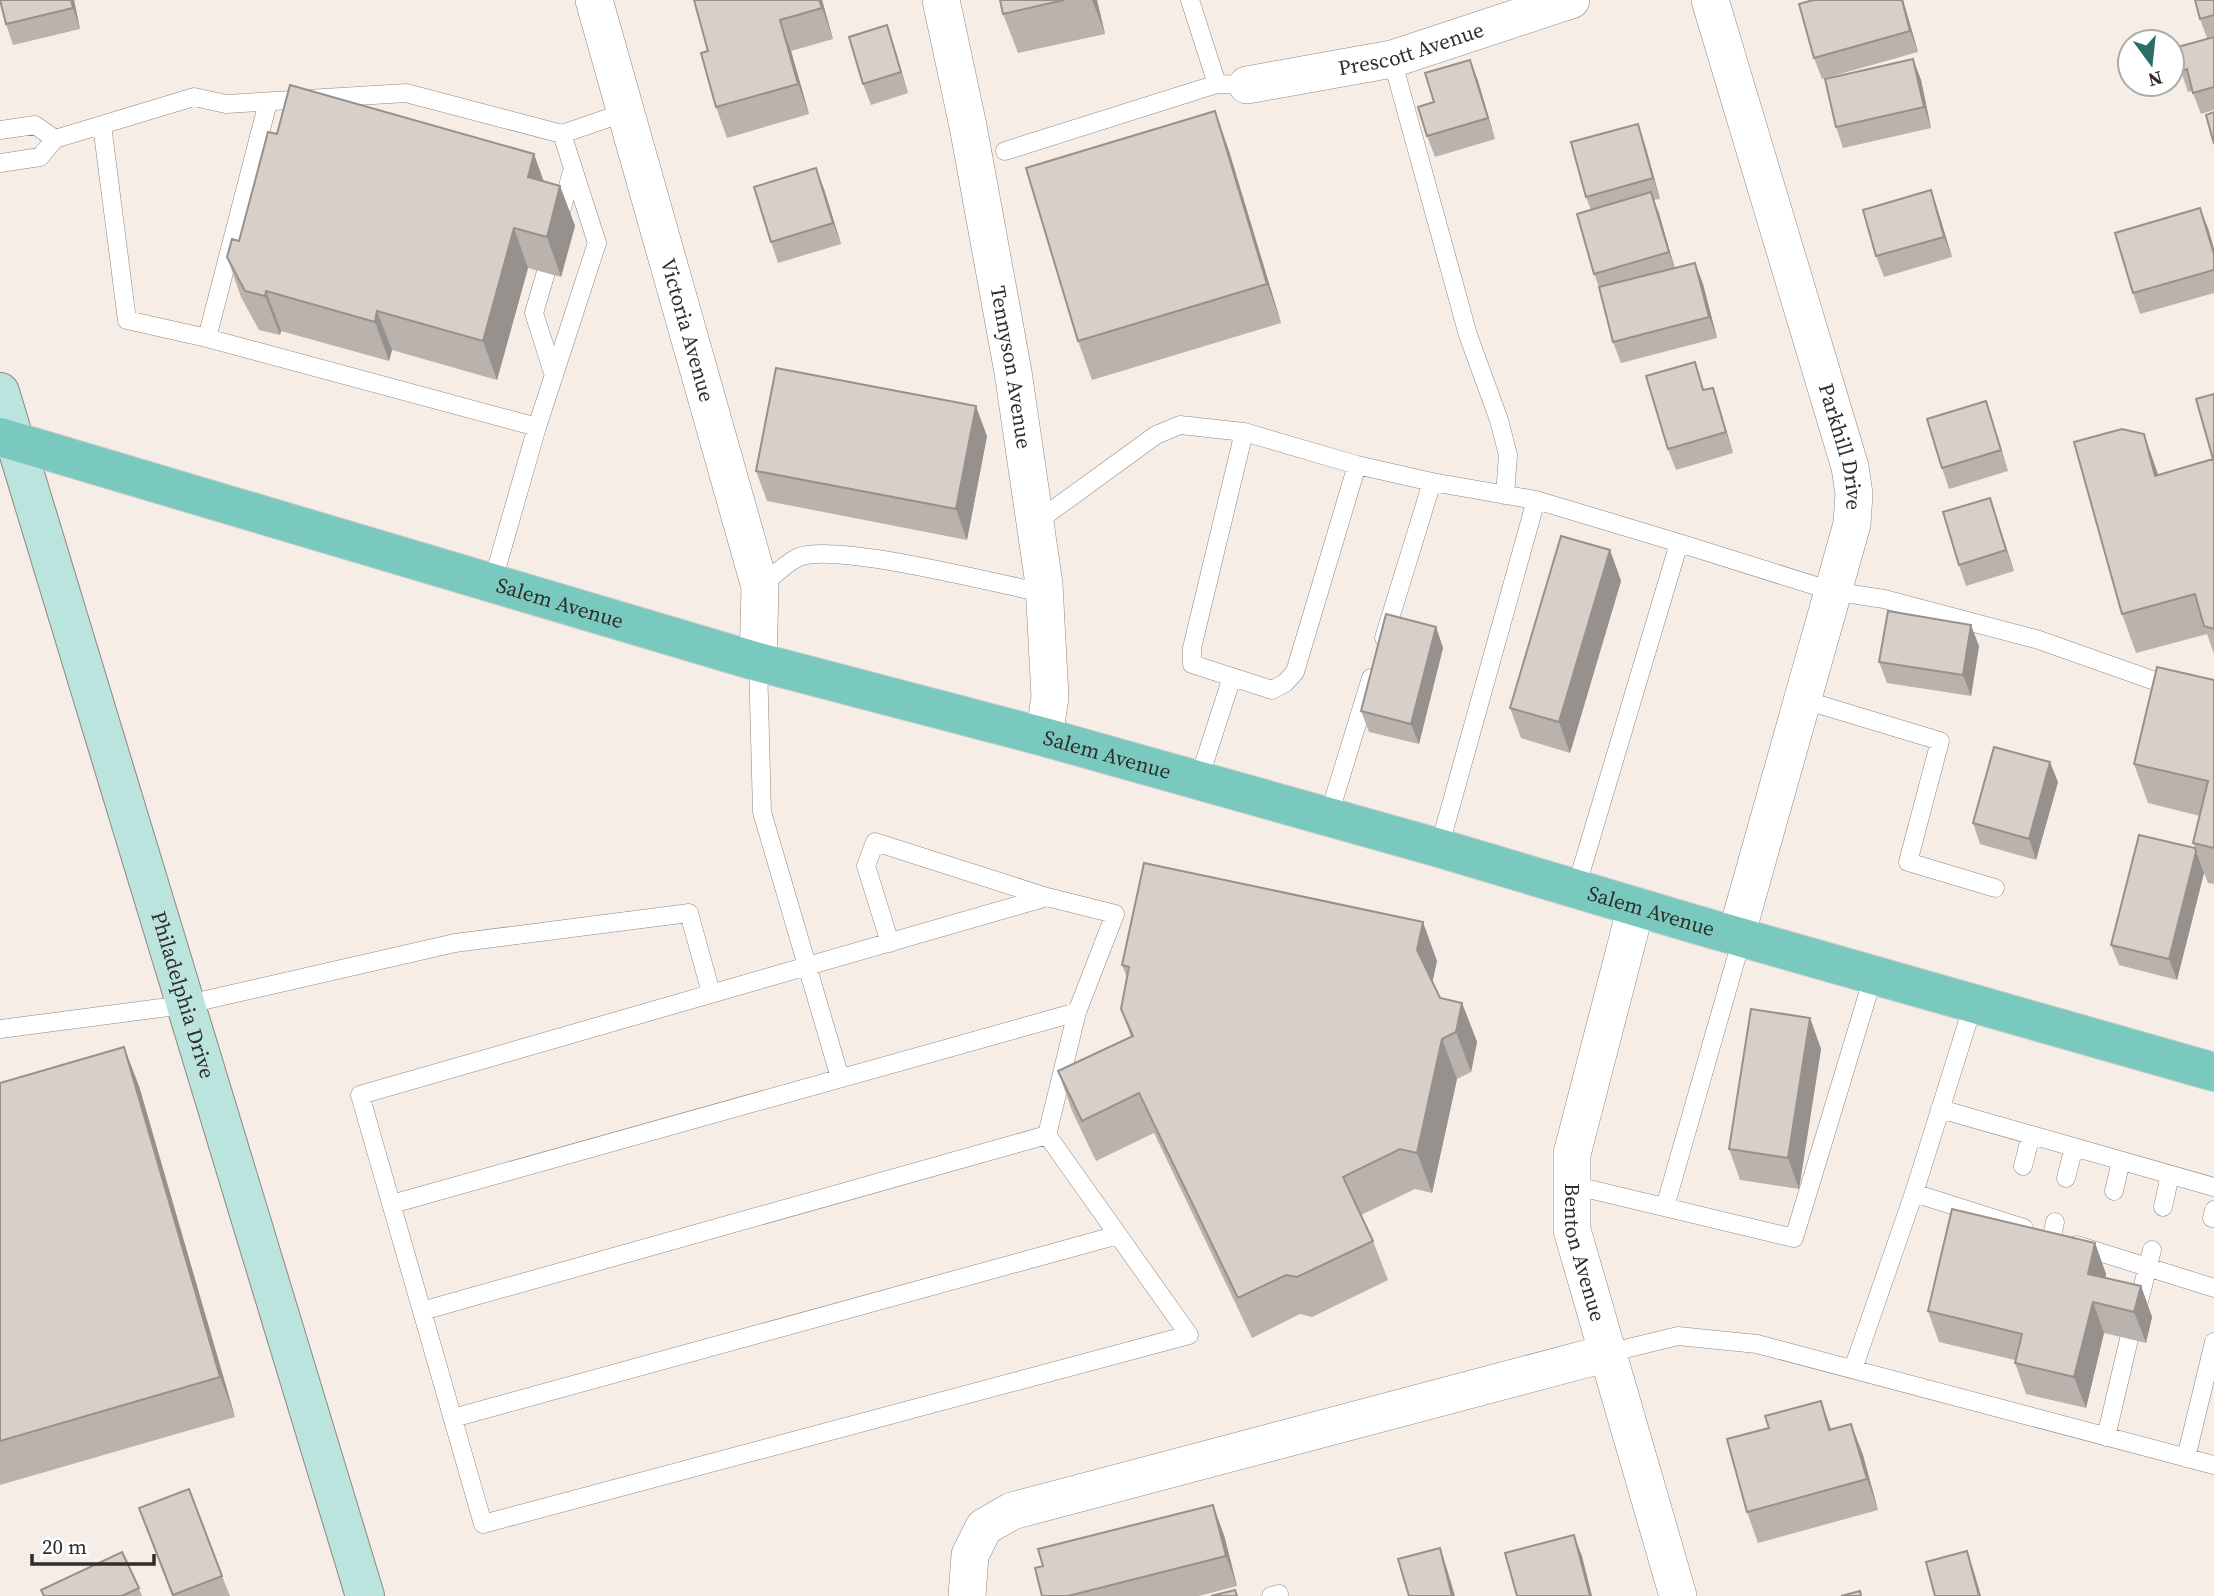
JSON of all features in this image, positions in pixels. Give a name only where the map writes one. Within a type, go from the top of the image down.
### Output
[{"type":"main road","name":"Philadelphia Drive","points":[[0,392],[7,439],[365,1596]]},
{"type":"main road","name":"Salem Avenue","points":[[7,439],[758,662],[1044,737],[1439,848],[1739,937],[2214,1072]]},
{"type":"street","name":"Victoria Avenue","points":[[594,0],[760,587],[758,662]]},
{"type":"street","name":"Tennyson Avenue","points":[[941,0],[968,126],[1013,372],[1035,523],[1044,593],[1050,697],[1044,737]]},
{"type":"street","name":"Prescott Avenue","points":[[1232,84],[1392,59],[1571,0]]},
{"type":"street","name":"Parkhill Drive","points":[[1710,0],[1850,467],[1854,494],[1852,524],[1739,937]]},
{"type":"street","name":"Benton Avenue","points":[[1636,907],[1572,1154],[1572,1230],[1678,1596]]},
{"type":"street","points":[[967,1596],[970,1555],[984,1527],[1012,1511],[1608,1353]]},
{"type":"lane","points":[[1005,151],[1232,84],[1190,0]]},
{"type":"lane","points":[[1392,59],[1468,335],[1499,420],[1508,456],[1505,495]]},
{"type":"lane","points":[[0,163],[40,157],[55,139],[194,97],[226,104],[406,93],[562,134],[625,112]]},
{"type":"lane","points":[[207,338],[268,102]]},
{"type":"lane","points":[[0,130],[35,125],[55,139]]},
{"type":"lane","points":[[102,125],[127,320],[207,338],[537,428]]},
{"type":"lane","points":[[492,584],[537,428],[597,243],[562,134]]},
{"type":"lane","points":[[558,222],[573,168]]},
{"type":"lane","points":[[546,272],[534,313],[554,376]]},
{"type":"lane","points":[[1035,523],[1156,435],[1180,425],[1244,432],[1357,465],[1536,500],[1832,591],[1884,599],[2039,640],[2152,680]]},
{"type":"lane","points":[[1244,432],[1192,648],[1192,664],[1272,690],[1295,672],[1357,465]]},
{"type":"lane","points":[[1328,818],[1433,482]]},
{"type":"lane","points":[[1439,848],[1536,500]]},
{"type":"lane","points":[[1576,888],[1679,543]]},
{"type":"lane","points":[[760,587],[798,557],[828,553],[880,560],[1044,593]]},
{"type":"lane","points":[[758,662],[762,812],[840,1078]]},
{"type":"lane","points":[[1198,782],[1232,677]]},
{"type":"lane","points":[[1804,700],[1940,741],[1908,862],[1996,888]]},
{"type":"lane","points":[[890,943],[866,866],[874,842],[1047,897],[1115,914],[1077,1012],[1047,1135],[1189,1335],[483,1524],[360,1095],[711,993],[890,943],[1047,897]]},
{"type":"lane","points":[[0,1029],[184,1005],[455,943],[689,913],[711,993]]},
{"type":"lane","points":[[1665,1207],[1739,937]]},
{"type":"lane","points":[[1572,1185],[1794,1238],[1874,974]]},
{"type":"lane","points":[[1853,1369],[1974,1002]]},
{"type":"lane","points":[[391,1204],[1077,1012]]},
{"type":"lane","points":[[1940,1109],[2214,1187]]},
{"type":"lane","points":[[422,1311],[1047,1135]]},
{"type":"lane","points":[[2023,1166],[2031,1135]]},
{"type":"lane","points":[[2066,1178],[2074,1147]]},
{"type":"lane","points":[[2114,1191],[2121,1161]]},
{"type":"lane","points":[[2163,1207],[2170,1175]]},
{"type":"lane","points":[[1913,1193],[2012,1216],[2151,1259],[2196,1283],[2214,1288]]},
{"type":"lane","points":[[453,1418],[1118,1235]]},
{"type":"lane","points":[[2136,1313],[2151,1259]]},
{"type":"lane","points":[[2196,1283],[2201,1264]]},
{"type":"lane","points":[[1608,1353],[1678,1336],[1757,1344],[2214,1465]]},
{"type":"lane","points":[[2106,1437],[2129,1339]]},
{"type":"lane","points":[[2186,1458],[2214,1342]]},
{"type":"building","points":[[0,0],[71,0],[73,8],[6,24]]},
{"type":"building","points":[[694,0],[819,0],[822,8],[780,20],[798,84],[716,107],[701,53],[708,51]]},
{"type":"building","points":[[1000,0],[1064,0],[1003,14]]},
{"type":"building","points":[[1813,0],[1902,0],[1910,31],[1814,58],[1799,4]]},
{"type":"building","points":[[2195,0],[2214,0],[2214,15],[2200,19]]},
{"type":"building","points":[[887,25],[901,72],[863,84],[849,37]]},
{"type":"building","points":[[2214,37],[2214,87],[2193,93],[2186,69],[2186,45]]},
{"type":"building","points":[[1913,59],[1924,107],[1836,127],[1825,79]]},
{"type":"building","points":[[1470,60],[1488,118],[1427,136],[1418,107],[1434,102],[1425,73]]},
{"type":"building","points":[[290,85],[534,154],[528,177],[560,186],[547,237],[514,228],[483,341],[377,311],[375,322],[266,291],[265,296],[245,291],[227,257],[232,239],[239,241],[268,132],[277,134]]},
{"type":"building","points":[[1215,111],[1267,284],[1078,341],[1026,168]]},
{"type":"building","points":[[2214,112],[2214,144],[2206,115]]},
{"type":"building","points":[[1638,124],[1653,178],[1586,197],[1571,142]]},
{"type":"building","points":[[816,168],[833,223],[771,242],[754,187]]},
{"type":"building","points":[[1931,190],[1944,237],[1876,256],[1863,210]]},
{"type":"building","points":[[1651,192],[1669,252],[1594,274],[1577,214]]},
{"type":"building","points":[[2200,208],[2214,254],[2214,270],[2133,293],[2115,233]]},
{"type":"building","points":[[1695,263],[1709,317],[1613,342],[1599,287]]},
{"type":"building","points":[[1695,362],[1703,390],[1713,388],[1726,432],[1668,449],[1646,376]]},
{"type":"building","points":[[776,368],[976,406],[956,509],[756,471]]},
{"type":"building","points":[[2214,394],[2214,629],[2204,626],[2195,594],[2122,614],[2074,442],[2122,429],[2144,434],[2155,476],[2213,459],[2196,399]]},
{"type":"building","points":[[1986,401],[2001,450],[1942,468],[1927,419]]},
{"type":"building","points":[[1990,498],[2006,550],[1959,565],[1943,512]]},
{"type":"building","points":[[1561,536],[1610,550],[1559,722],[1510,708]]},
{"type":"building","points":[[1888,611],[1971,625],[1963,675],[1879,662]]},
{"type":"building","points":[[1386,614],[1436,627],[1411,724],[1361,711]]},
{"type":"building","points":[[2157,667],[2214,680],[2214,848],[2193,843],[2208,781],[2134,764]]},
{"type":"building","points":[[1994,747],[2050,762],[2029,839],[1973,823]]},
{"type":"building","points":[[2139,835],[2195,848],[2196,852],[2169,959],[2111,945]]},
{"type":"building","points":[[1144,863],[1423,922],[1417,950],[1440,998],[1462,1003],[1456,1032],[1442,1039],[1417,1153],[1400,1149],[1343,1177],[1373,1241],[1297,1277],[1286,1275],[1238,1298],[1139,1093],[1082,1121],[1058,1071],[1133,1036],[1121,1009],[1129,967],[1122,965]]},
{"type":"building","points":[[1751,1009],[1810,1018],[1788,1158],[1729,1149]]},
{"type":"building","points":[[124,1047],[220,1377],[0,1441],[0,1083]]},
{"type":"building","points":[[1952,1209],[2095,1243],[2088,1274],[2141,1286],[2134,1312],[2093,1302],[2074,1377],[2015,1363],[2022,1334],[1928,1311]]},
{"type":"building","points":[[1821,1401],[1829,1430],[1851,1424],[1867,1479],[1747,1512],[1727,1439],[1769,1428],[1765,1416]]},
{"type":"building","points":[[189,1489],[222,1576],[173,1595],[139,1508]]},
{"type":"building","points":[[1213,1505],[1226,1556],[1068,1596],[1042,1596],[1035,1568],[1043,1566],[1038,1549]]},
{"type":"building","points":[[1574,1535],[1590,1596],[1517,1596],[1505,1553]]},
{"type":"building","points":[[1440,1548],[1452,1596],[1409,1596],[1398,1559]]},
{"type":"building","points":[[1967,1551],[1979,1596],[1935,1596],[1926,1562]]},
{"type":"building","points":[[122,1552],[139,1588],[122,1596],[44,1596],[41,1590]]},
{"type":"building","points":[[1235,1590],[1237,1596],[1211,1596]]},
{"type":"building","points":[[1860,1591],[1861,1596],[1841,1596]]}]
